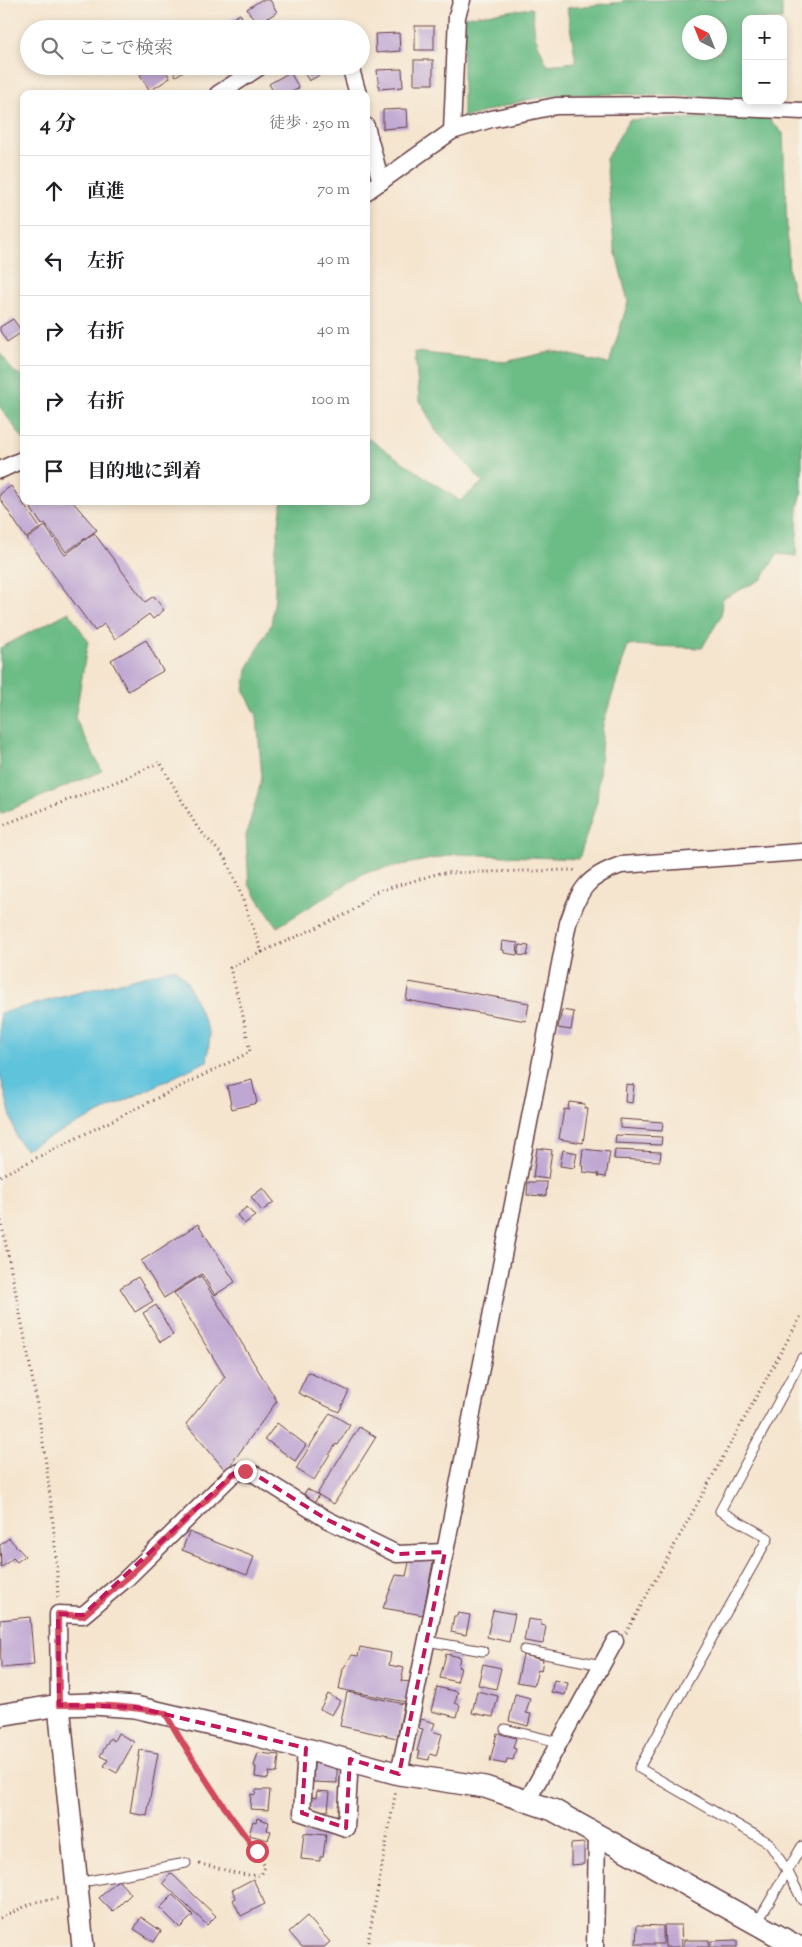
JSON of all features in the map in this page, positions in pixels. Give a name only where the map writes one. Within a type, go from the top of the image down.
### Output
[{"type":"street","points":[[452,131],[457,16],[462,0]]},
{"type":"street","points":[[224,90],[247,75]]},
{"type":"street","points":[[353,75],[357,90]]},
{"type":"street","points":[[370,189],[452,131],[491,118],[556,106],[673,105],[802,110]]},
{"type":"street","points":[[370,141],[381,182]]},
{"type":"street","points":[[0,470],[20,461]]},
{"type":"street","points":[[399,1774],[445,1552],[568,923],[576,901],[582,889],[592,879],[605,870],[621,865],[802,852]]},
{"type":"street","points":[[83,1947],[59,1705],[58,1614],[83,1616],[127,1578],[233,1474],[245,1471],[256,1474],[326,1520],[397,1554],[445,1552]]},
{"type":"street","points":[[527,1801],[615,1641]]},
{"type":"street","points":[[0,1715],[59,1705],[93,1704],[135,1707],[350,1759],[399,1774],[485,1787],[553,1810],[798,1947]]},
{"type":"street","points":[[306,1748],[302,1813],[346,1828],[350,1759]]},
{"type":"street","points":[[595,1947],[597,1835]]},
{"type":"lane","points":[[802,1358],[720,1511],[768,1538],[639,1768],[769,1843],[788,1872],[802,1900]]},
{"type":"lane","points":[[427,1641],[482,1651]]},
{"type":"lane","points":[[524,1650],[602,1665]]},
{"type":"lane","points":[[505,1729],[559,1742]]},
{"type":"lane","points":[[757,1924],[802,1846]]},
{"type":"lane","points":[[77,1890],[186,1863]]},
{"type":"path","points":[[0,826],[123,779],[160,762],[197,828],[225,858],[237,884],[262,952]]},
{"type":"path","points":[[0,1176],[250,1052],[242,1011],[230,968],[351,912],[375,892],[440,873],[574,870],[592,879]]},
{"type":"path","points":[[0,1216],[35,1390],[56,1550],[58,1614]]},
{"type":"path","points":[[615,1641],[625,1633],[802,1314]]},
{"type":"path","points":[[165,1713],[191,1758],[229,1815],[257,1851],[265,1867],[261,1874],[250,1876],[234,1874],[210,1865],[186,1863]]},
{"type":"path","points":[[367,1947],[399,1774]]},
{"type":"path","points":[[0,1918],[35,1902],[77,1890]]},
{"type":"highlighted area","points":[[245,1471],[256,1475],[326,1519],[397,1554],[445,1552],[399,1774],[350,1759],[346,1828],[302,1813],[306,1748],[135,1707],[59,1705],[58,1614],[83,1615],[233,1474]]},
{"type":"green space","points":[[623,0],[782,0],[782,15],[742,15],[742,99],[621,94],[559,95],[526,100],[463,118],[463,17],[532,8],[535,36],[547,65],[576,62],[567,8],[623,2]]},
{"type":"green space","points":[[768,118],[783,133],[789,274],[795,299],[802,304],[802,493],[798,507],[796,556],[777,554],[762,579],[722,599],[721,616],[702,648],[628,645],[603,724],[597,801],[579,859],[457,854],[366,872],[277,927],[249,885],[246,836],[262,778],[257,716],[244,691],[247,669],[271,625],[275,597],[275,556],[281,505],[370,505],[370,440],[460,501],[483,482],[436,431],[419,399],[415,352],[505,362],[553,351],[609,364],[628,302],[614,245],[606,159],[629,120]]},
{"type":"green space","points":[[0,353],[14,372],[20,374],[20,434],[0,407]]},
{"type":"green space","points":[[69,612],[88,641],[75,718],[102,771],[0,814],[0,648]]},
{"type":"water","points":[[175,968],[186,980],[210,1034],[207,1061],[25,1149],[17,1139],[0,1075],[0,1013]]},
{"type":"building","points":[[261,0],[270,0],[277,12],[265,20],[254,20],[247,9]]},
{"type":"building","points":[[240,14],[244,20],[230,20]]},
{"type":"building","points":[[415,26],[434,26],[434,50],[415,50]]},
{"type":"building","points":[[399,33],[400,51],[376,53],[375,34]]},
{"type":"building","points":[[414,60],[433,60],[433,84],[414,84]]},
{"type":"building","points":[[402,69],[403,87],[379,89],[377,70]]},
{"type":"building","points":[[140,75],[168,75],[170,78],[149,90]]},
{"type":"building","points":[[285,75],[292,75],[299,88],[296,90],[273,90],[269,84]]},
{"type":"building","points":[[305,75],[320,75],[309,81]]},
{"type":"building","points":[[407,109],[408,127],[383,129],[383,110]]},
{"type":"building","points":[[13,319],[20,329],[20,333],[7,342],[0,331],[0,327]]},
{"type":"building","points":[[11,486],[20,499],[20,505],[24,505],[40,528],[26,538],[0,499],[0,494]]},
{"type":"building","points":[[36,505],[75,505],[97,530],[66,552],[45,523],[42,525],[31,509]]},
{"type":"building","points":[[45,526],[65,555],[94,533],[145,602],[154,596],[164,610],[153,619],[149,614],[115,639],[104,624],[95,631],[27,539]]},
{"type":"building","points":[[146,640],[163,671],[128,691],[111,660]]},
{"type":"building","points":[[502,941],[518,943],[517,955],[504,953],[504,950],[501,950]]},
{"type":"building","points":[[520,945],[529,946],[527,956],[518,955]]},
{"type":"building","points":[[409,982],[529,1003],[526,1021],[406,1000]]},
{"type":"building","points":[[562,1010],[574,1012],[571,1030],[558,1028]]},
{"type":"building","points":[[252,1080],[257,1103],[232,1109],[227,1086]]},
{"type":"building","points":[[626,1084],[634,1085],[632,1103],[625,1102]]},
{"type":"building","points":[[569,1102],[585,1104],[584,1108],[588,1109],[583,1143],[559,1139],[564,1109],[568,1110]]},
{"type":"building","points":[[620,1119],[663,1122],[662,1131],[620,1128]]},
{"type":"building","points":[[616,1135],[662,1137],[661,1145],[615,1143]]},
{"type":"building","points":[[537,1148],[552,1150],[548,1179],[533,1177]]},
{"type":"building","points":[[583,1149],[610,1152],[606,1177],[583,1172],[584,1166],[581,1166]]},
{"type":"building","points":[[563,1150],[577,1153],[574,1168],[560,1166]]},
{"type":"building","points":[[615,1150],[661,1152],[660,1161],[614,1159]]},
{"type":"building","points":[[528,1182],[547,1182],[546,1196],[527,1195]]},
{"type":"building","points":[[263,1188],[274,1202],[262,1211],[251,1197]]},
{"type":"building","points":[[247,1207],[255,1216],[244,1224],[237,1215]]},
{"type":"building","points":[[198,1224],[235,1282],[215,1295],[202,1274],[164,1298],[141,1261]]},
{"type":"building","points":[[201,1276],[277,1401],[226,1471],[186,1424],[225,1377],[174,1293]]},
{"type":"building","points":[[138,1277],[153,1301],[135,1312],[120,1288]]},
{"type":"building","points":[[156,1305],[173,1335],[160,1342],[143,1313]]},
{"type":"building","points":[[308,1372],[349,1391],[339,1412],[298,1393]]},
{"type":"building","points":[[330,1413],[350,1425],[314,1480],[296,1469]]},
{"type":"building","points":[[277,1423],[306,1445],[295,1461],[265,1439]]},
{"type":"building","points":[[359,1427],[376,1437],[334,1504],[317,1494]]},
{"type":"building","points":[[307,1489],[319,1495],[313,1505],[302,1498]]},
{"type":"building","points":[[189,1532],[254,1557],[247,1575],[182,1550]]},
{"type":"building","points":[[9,1538],[25,1556],[17,1562],[13,1558],[1,1568],[0,1545]]},
{"type":"building","points":[[410,1558],[433,1562],[423,1615],[383,1608],[396,1575],[406,1576]]},
{"type":"building","points":[[493,1610],[515,1614],[509,1642],[487,1637]]},
{"type":"building","points":[[458,1613],[470,1615],[466,1635],[451,1632],[454,1616],[457,1616]]},
{"type":"building","points":[[30,1617],[34,1665],[1,1668],[0,1620]]},
{"type":"building","points":[[528,1619],[542,1621],[541,1625],[546,1626],[543,1644],[524,1641]]},
{"type":"building","points":[[360,1647],[391,1653],[389,1665],[404,1668],[401,1681],[410,1682],[406,1702],[339,1689],[343,1669],[352,1655],[358,1656]]},
{"type":"building","points":[[446,1654],[460,1657],[458,1667],[461,1668],[457,1682],[440,1678]]},
{"type":"building","points":[[523,1655],[543,1660],[541,1671],[538,1670],[534,1685],[517,1682]]},
{"type":"building","points":[[483,1664],[501,1668],[496,1689],[478,1685]]},
{"type":"building","points":[[554,1680],[568,1683],[565,1695],[551,1692]]},
{"type":"building","points":[[437,1687],[458,1692],[455,1703],[460,1705],[457,1717],[431,1711]]},
{"type":"building","points":[[477,1691],[498,1696],[493,1717],[472,1713]]},
{"type":"building","points":[[347,1692],[404,1704],[397,1738],[340,1726]]},
{"type":"building","points":[[328,1694],[340,1701],[332,1715],[320,1709]]},
{"type":"building","points":[[515,1694],[530,1698],[526,1713],[531,1714],[528,1726],[509,1721]]},
{"type":"building","points":[[421,1719],[435,1723],[432,1731],[442,1734],[436,1756],[430,1754],[429,1760],[418,1758],[420,1751],[417,1751],[423,1729],[419,1728]]},
{"type":"building","points":[[118,1733],[134,1742],[117,1773],[104,1766],[108,1760],[100,1756],[110,1738],[114,1741]]},
{"type":"building","points":[[497,1733],[516,1738],[513,1748],[516,1749],[513,1760],[507,1759],[506,1764],[490,1761]]},
{"type":"building","points":[[140,1750],[158,1753],[147,1816],[130,1813]]},
{"type":"building","points":[[258,1753],[279,1755],[277,1773],[269,1772],[268,1779],[255,1777],[256,1767],[254,1766]]},
{"type":"building","points":[[314,1763],[337,1768],[337,1783],[313,1782]]},
{"type":"building","points":[[256,1790],[270,1790],[268,1810],[250,1809],[251,1794],[255,1795]]},
{"type":"building","points":[[317,1791],[330,1792],[328,1811],[311,1810],[312,1797],[316,1798]]},
{"type":"building","points":[[257,1818],[269,1822],[267,1830],[271,1831],[268,1840],[249,1835],[253,1821],[256,1822]]},
{"type":"building","points":[[304,1833],[326,1835],[323,1857],[320,1857],[320,1861],[301,1859]]},
{"type":"building","points":[[584,1843],[584,1864],[571,1865],[571,1844]]},
{"type":"building","points":[[171,1873],[216,1916],[207,1925],[163,1883]]},
{"type":"building","points":[[253,1879],[265,1904],[241,1916],[233,1900],[236,1898],[232,1890]]},
{"type":"building","points":[[118,1880],[131,1894],[113,1912],[99,1898]]},
{"type":"building","points":[[173,1895],[193,1915],[180,1928],[160,1908]]},
{"type":"building","points":[[307,1916],[330,1942],[324,1947],[302,1947],[289,1932]]},
{"type":"building","points":[[141,1917],[161,1931],[154,1942],[134,1929]]},
{"type":"building","points":[[637,1925],[663,1926],[663,1944],[636,1944]]},
{"type":"building","points":[[664,1925],[681,1925],[682,1947],[665,1947]]},
{"type":"building","points":[[684,1940],[709,1940],[709,1947],[684,1947]]},
{"type":"building","points":[[737,1940],[737,1947],[711,1947],[711,1941]]},
{"type":"route","points":[[245,1471],[233,1474],[127,1578],[83,1616],[58,1614],[59,1705],[93,1704],[135,1707],[165,1713],[191,1758],[229,1815],[257,1851]]}]
